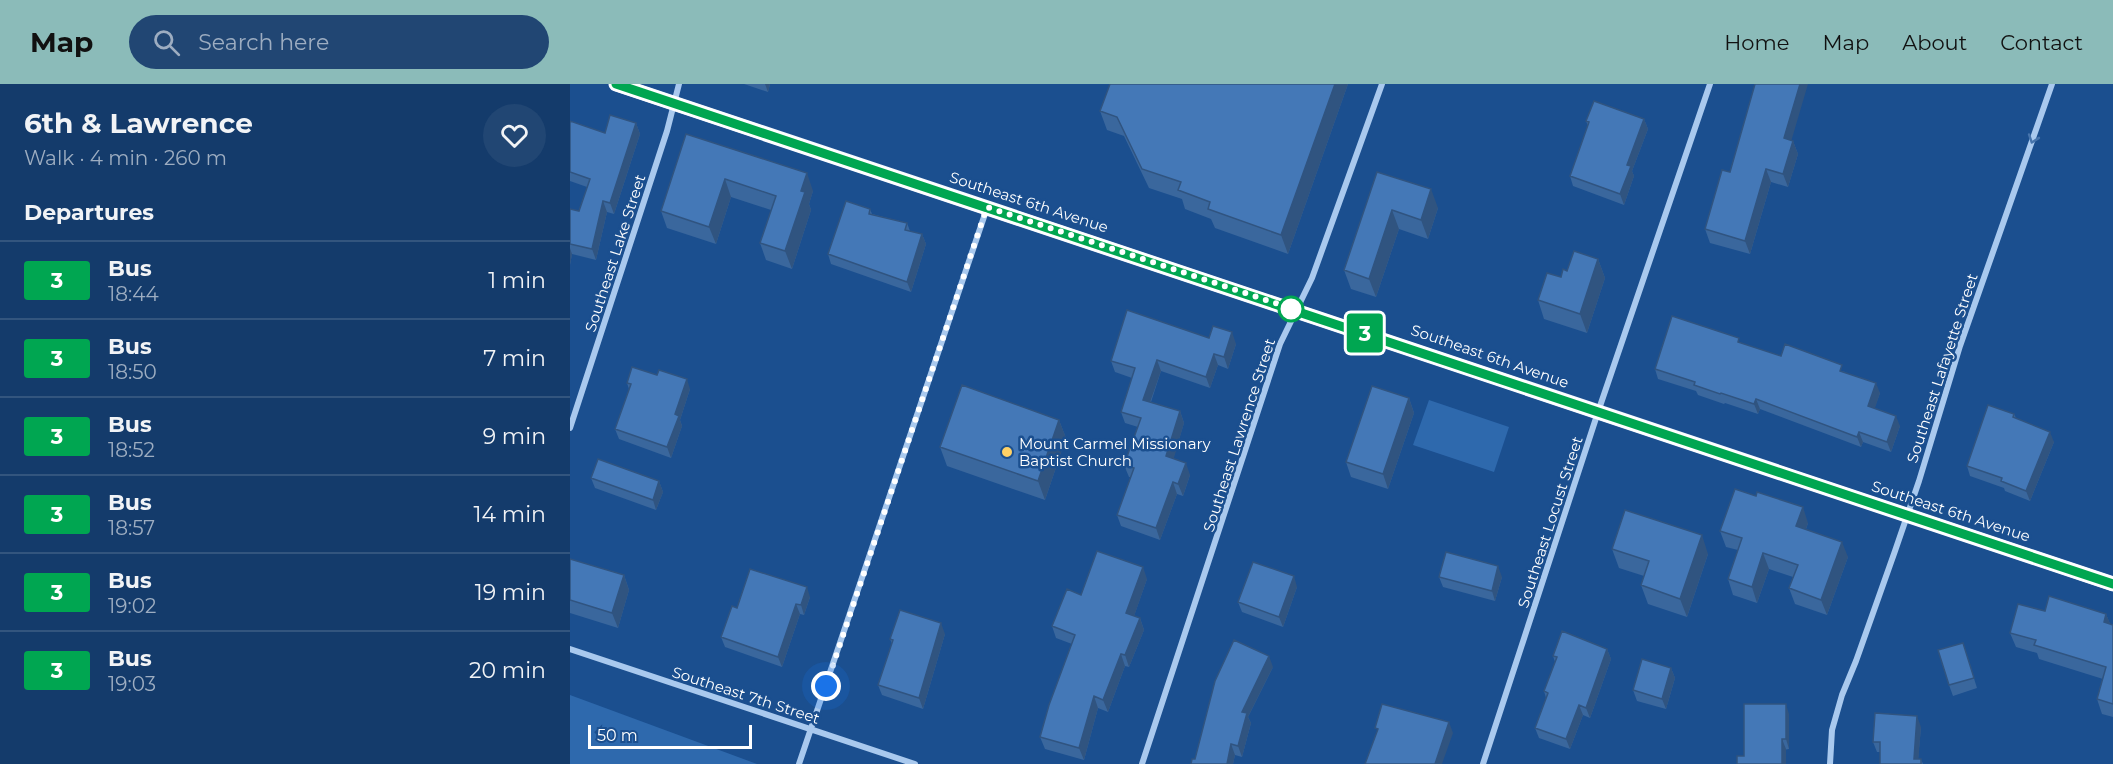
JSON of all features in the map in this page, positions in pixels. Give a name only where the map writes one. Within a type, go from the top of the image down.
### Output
[{"type":"main road","name":"Southeast 6th Avenue","points":[[616,84],[2113,584]]},
{"type":"street","name":"Southeast Lake Street","points":[[570,428],[667,131],[679,84]]},
{"type":"street","name":"Southeast Lawrence Street","points":[[1142,764],[1280,344],[1312,278],[1382,84]]},
{"type":"street","name":"Southeast Locust Street","points":[[1483,764],[1598,412],[1710,84]]},
{"type":"street","name":"Southeast Lafayette Street","points":[[1830,764],[1832,730],[1842,695],[1908,515],[1960,346],[2052,84]]},
{"type":"street","points":[[800,764],[987,207]]},
{"type":"street","name":"Southeast 7th Street","points":[[570,649],[915,764]]},
{"type":"shaded area","points":[[1429,400],[1509,427],[1494,472],[1413,445]]},
{"type":"shaded area","points":[[570,695],[757,764],[570,764]]},
{"type":"building","points":[[1110,84],[1335,84],[1281,235],[1208,209],[1210,202],[1178,190],[1181,182],[1142,169],[1117,117],[1100,111]]},
{"type":"building","points":[[1755,84],[1800,84],[1784,138],[1793,141],[1783,174],[1766,169],[1745,241],[1705,229],[1722,170],[1730,172]]},
{"type":"building","points":[[1594,101],[1644,119],[1627,165],[1631,166],[1620,194],[1570,176]]},
{"type":"building","points":[[610,115],[636,123],[610,203],[603,201],[592,249],[570,244],[570,209],[579,211],[590,179],[570,172],[570,121],[605,133]]},
{"type":"building","points":[[686,134],[807,173],[801,191],[805,192],[785,251],[760,243],[776,196],[725,179],[709,227],[661,211]]},
{"type":"building","points":[[1377,172],[1431,189],[1421,220],[1392,210],[1369,279],[1344,270]]},
{"type":"building","points":[[846,201],[870,209],[869,214],[907,223],[905,230],[922,234],[907,282],[828,254]]},
{"type":"building","points":[[1574,251],[1598,259],[1580,314],[1538,300],[1547,273],[1561,277],[1563,269],[1567,271]]},
{"type":"building","points":[[1127,310],[1209,338],[1213,326],[1232,332],[1224,357],[1214,354],[1206,377],[1157,360],[1143,400],[1180,411],[1166,456],[1186,463],[1178,484],[1173,482],[1156,528],[1117,515],[1134,468],[1124,465],[1141,418],[1121,412],[1135,368],[1111,361]]},
{"type":"building","points":[[1672,316],[1739,338],[1738,342],[1781,356],[1785,344],[1842,365],[1840,371],[1876,383],[1868,406],[1896,416],[1887,442],[1859,432],[1857,437],[1756,399],[1754,404],[1720,394],[1694,385],[1695,382],[1655,369]]},
{"type":"building","points":[[632,367],[657,375],[659,370],[687,379],[675,414],[679,416],[667,447],[615,429],[631,384],[627,383]]},
{"type":"building","name":"Mount Carmel Missionary Baptist Church","points":[[962,385],[1059,420],[1038,481],[940,447]]},
{"type":"building","points":[[1372,386],[1409,398],[1383,474],[1346,462]]},
{"type":"building","points":[[1988,405],[2014,414],[2013,417],[2050,432],[2026,491],[2001,481],[2002,478],[1967,466]]},
{"type":"building","points":[[598,459],[659,481],[653,500],[591,478]]},
{"type":"building","points":[[1735,489],[1756,496],[1757,492],[1803,507],[1796,526],[1842,542],[1821,600],[1789,588],[1798,565],[1763,553],[1752,587],[1728,579],[1742,538],[1720,531]]},
{"type":"building","points":[[1625,510],[1702,535],[1680,599],[1641,585],[1649,561],[1612,549]]},
{"type":"building","points":[[1097,551],[1143,567],[1126,613],[1140,618],[1125,655],[1121,654],[1103,700],[1094,696],[1079,748],[1040,737],[1049,705],[1075,635],[1052,626],[1067,589],[1081,595]]},
{"type":"building","points":[[1446,552],[1498,566],[1492,591],[1439,577]]},
{"type":"building","points":[[570,559],[624,575],[612,613],[570,600]]},
{"type":"building","points":[[1253,562],[1294,576],[1279,617],[1238,602]]},
{"type":"building","points":[[750,569],[807,587],[801,605],[796,604],[778,657],[721,637],[732,606],[737,608]]},
{"type":"building","points":[[2049,596],[2106,614],[2104,622],[2113,625],[2113,704],[2097,699],[2106,667],[2034,645],[2036,640],[2010,633],[2018,604],[2045,611]]},
{"type":"building","points":[[900,610],[941,623],[919,698],[878,685]]},
{"type":"building","points":[[1562,631],[1607,649],[1586,708],[1579,705],[1566,739],[1535,728],[1548,693],[1544,691],[1557,657],[1553,656]]},
{"type":"building","points":[[1234,640],[1269,656],[1242,712],[1247,713],[1238,746],[1231,744],[1227,764],[1191,764],[1192,759],[1195,759],[1215,681]]},
{"type":"building","points":[[1963,643],[1974,678],[1949,685],[1938,650]]},
{"type":"building","points":[[1642,659],[1671,668],[1662,699],[1633,690]]},
{"type":"building","points":[[1382,704],[1449,722],[1435,764],[1365,764],[1378,729],[1375,728]]},
{"type":"building","points":[[1744,704],[1786,704],[1786,739],[1782,739],[1782,764],[1737,764],[1737,756],[1744,756]]},
{"type":"building","points":[[1875,713],[1917,716],[1914,759],[1921,759],[1921,764],[1880,764],[1880,742],[1873,742]]},
{"type":"bus line","name":"3","points":[[616,84],[2113,584]]},
{"type":"place","name":"Mount Carmel Missionary Baptist Church","points":[[1007,452]]},
{"type":"route","points":[[826,686],[987,207],[1296,310],[1291,309]]}]
